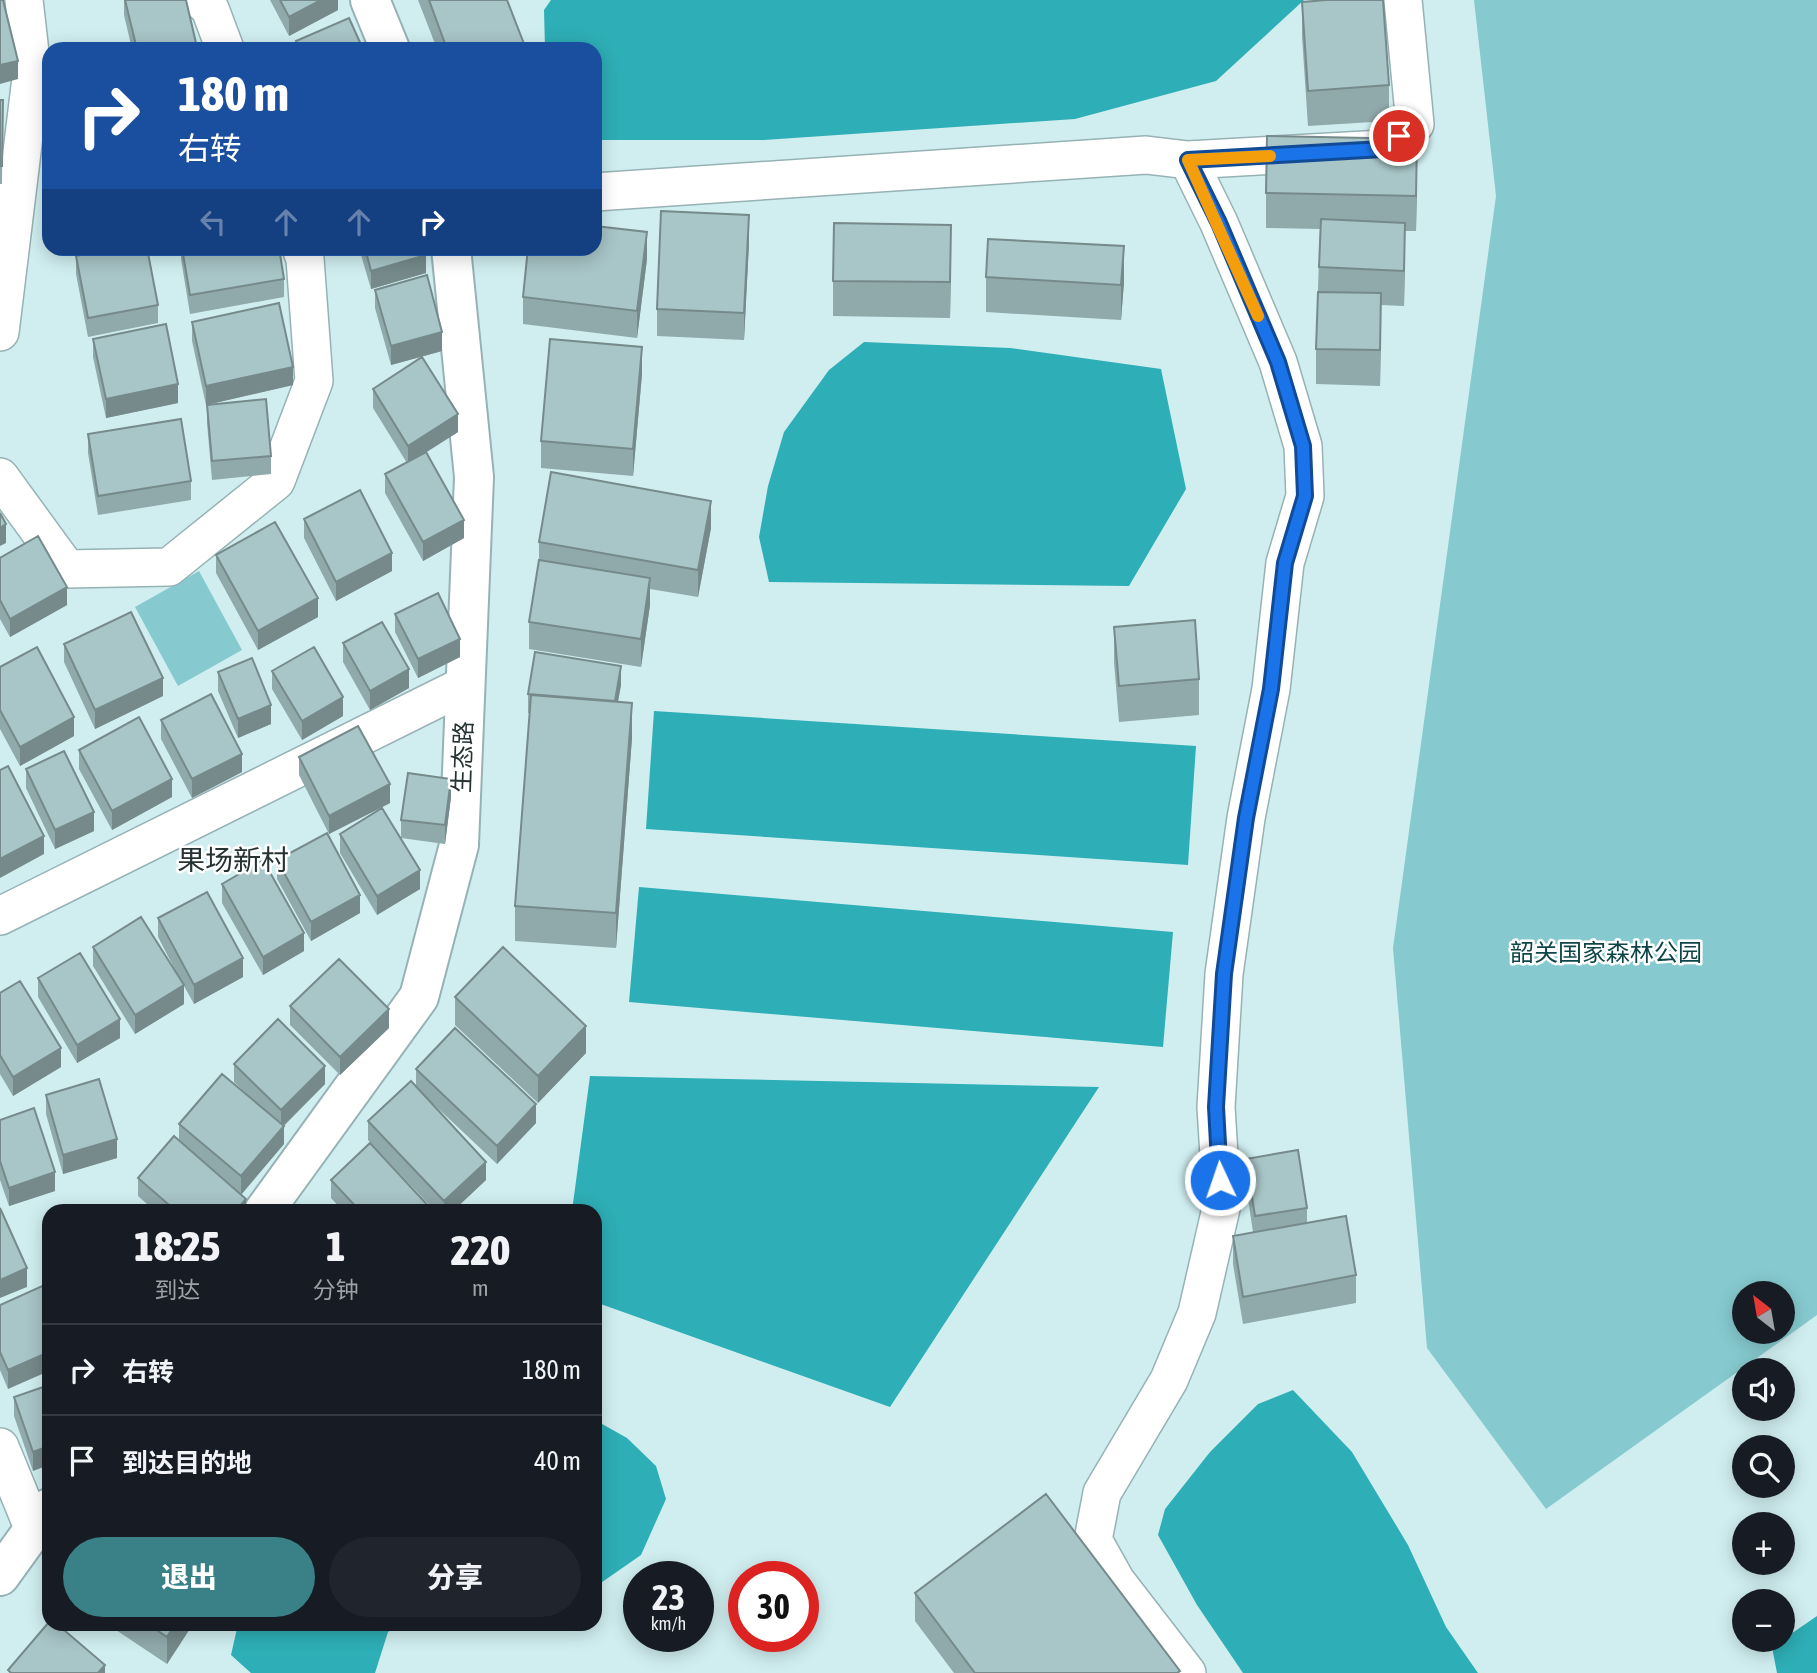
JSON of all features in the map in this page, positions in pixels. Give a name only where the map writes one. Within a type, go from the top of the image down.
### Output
[{"type":"street","points":[[0,332],[32,69],[24,0]]},
{"type":"street","points":[[201,0],[210,9],[222,42]]},
{"type":"street","points":[[370,0],[387,42]]},
{"type":"street","points":[[602,192],[1146,155],[1188,160],[1383,149],[1415,124],[1403,0]]},
{"type":"street","points":[[1187,1673],[1116,1581],[1093,1540],[1101,1493],[1169,1380],[1197,1313],[1222,1204],[1216,1107],[1224,974],[1246,818],[1271,689],[1285,563],[1305,496],[1303,446],[1278,362],[1219,223],[1188,160]]},
{"type":"street","points":[[0,477],[67,569],[169,566],[276,481],[314,381],[304,256]]},
{"type":"street","name":"生态路","points":[[269,1204],[419,997],[459,845],[474,477],[452,256]]},
{"type":"street","points":[[0,916],[465,685]]},
{"type":"street","points":[[0,1447],[41,1519],[0,1576]]},
{"type":"green space","name":"韶关国家森林公园","points":[[1474,0],[1817,0],[1817,1315],[1796,1330],[1796,1281],[1732,1281],[1732,1344],[1776,1344],[1757,1358],[1732,1358],[1732,1376],[1546,1509],[1427,1348],[1393,948],[1496,196]]},
{"type":"green space","points":[[199,571],[242,650],[178,686],[135,607]]},
{"type":"shaded area","points":[[551,0],[1304,0],[1216,81],[1075,119],[764,140],[602,140],[602,42],[545,42],[544,10]]},
{"type":"shaded area","points":[[864,342],[1010,348],[1161,369],[1186,489],[1129,586],[769,582],[759,537],[768,486],[784,432],[829,370]]},
{"type":"shaded area","points":[[654,711],[1196,746],[1188,865],[646,829]]},
{"type":"shaded area","points":[[639,887],[1173,932],[1163,1047],[629,1002]]},
{"type":"shaded area","points":[[590,1076],[1099,1087],[890,1407],[602,1304],[602,1204],[573,1204]]},
{"type":"shaded area","points":[[1293,1390],[1352,1452],[1408,1545],[1446,1627],[1478,1673],[1243,1673],[1197,1605],[1158,1535],[1165,1509],[1210,1452],[1258,1404]]},
{"type":"shaded area","points":[[602,1424],[627,1438],[656,1466],[666,1499],[641,1555],[632,1561],[623,1561],[623,1568],[602,1582]]},
{"type":"shaded area","points":[[1817,1616],[1817,1673],[1777,1673],[1773,1652],[1795,1652],[1795,1631]]},
{"type":"shaded area","points":[[236,1631],[390,1631],[375,1673],[251,1673],[231,1655]]},
{"type":"building","points":[[0,0],[3,0],[18,61],[0,65]]},
{"type":"building","points":[[125,0],[186,0],[196,42],[135,42]]},
{"type":"building","points":[[280,0],[321,0],[289,17]]},
{"type":"building","points":[[429,0],[507,0],[523,42],[444,42]]},
{"type":"building","points":[[1383,0],[1389,85],[1308,91],[1302,2]]},
{"type":"building","points":[[349,18],[360,42],[296,42]]},
{"type":"building","points":[[0,100],[3,100],[2,166],[0,166]]},
{"type":"building","points":[[1267,136],[1417,139],[1416,196],[1266,193]]},
{"type":"building","points":[[661,211],[749,215],[744,313],[657,309]]},
{"type":"building","points":[[1321,219],[1405,223],[1404,271],[1319,267]]},
{"type":"building","points":[[834,223],[951,225],[950,282],[833,281]]},
{"type":"building","points":[[602,227],[647,232],[637,311],[523,297],[527,256],[602,256]]},
{"type":"building","points":[[988,239],[1124,246],[1121,285],[986,277]]},
{"type":"building","points":[[76,256],[149,256],[158,305],[88,318]]},
{"type":"building","points":[[183,256],[280,256],[284,279],[190,295]]},
{"type":"building","points":[[367,256],[423,256],[371,271]]},
{"type":"building","points":[[427,275],[442,332],[391,346],[375,290]]},
{"type":"building","points":[[1318,292],[1381,293],[1380,350],[1316,349]]},
{"type":"building","points":[[279,303],[293,367],[206,386],[192,322]]},
{"type":"building","points":[[166,324],[178,384],[106,399],[93,339]]},
{"type":"building","points":[[550,339],[642,347],[633,449],[541,441]]},
{"type":"building","points":[[422,357],[458,414],[408,446],[373,389]]},
{"type":"building","points":[[266,399],[271,456],[212,461],[207,405]]},
{"type":"building","points":[[181,419],[191,481],[98,496],[88,434]]},
{"type":"building","points":[[426,452],[464,520],[423,542],[385,474]]},
{"type":"building","points":[[551,472],[711,501],[698,570],[539,542]]},
{"type":"building","points":[[360,490],[392,553],[336,582],[304,519]]},
{"type":"building","points":[[0,513],[6,524],[0,528]]},
{"type":"building","points":[[275,522],[318,598],[258,631],[216,555]]},
{"type":"building","points":[[38,536],[67,587],[10,619],[0,600],[0,558]]},
{"type":"building","points":[[539,560],[650,578],[641,639],[529,622]]},
{"type":"building","points":[[438,593],[460,639],[418,659],[395,614]]},
{"type":"building","points":[[131,612],[163,678],[95,710],[64,644]]},
{"type":"building","points":[[1195,620],[1199,679],[1119,686],[1114,627]]},
{"type":"building","points":[[382,622],[409,669],[370,691],[343,643]]},
{"type":"building","points":[[37,647],[74,717],[20,747],[0,710],[0,667]]},
{"type":"building","points":[[314,647],[343,697],[302,721],[272,671]]},
{"type":"building","points":[[535,652],[621,666],[615,701],[528,694]]},
{"type":"building","points":[[252,658],[271,705],[238,719],[218,672]]},
{"type":"building","points":[[211,694],[242,754],[192,779],[161,720]]},
{"type":"building","points":[[531,695],[632,703],[616,913],[515,906]]},
{"type":"building","points":[[139,717],[172,779],[112,811],[79,750]]},
{"type":"building","points":[[358,726],[390,784],[329,816],[299,757]]},
{"type":"building","points":[[64,751],[94,812],[55,830],[26,769]]},
{"type":"building","points":[[8,766],[44,836],[0,859],[0,770]]},
{"type":"building","points":[[408,773],[451,779],[445,825],[401,820]]},
{"type":"building","points":[[382,808],[420,870],[377,896],[340,834]]},
{"type":"building","points":[[327,833],[360,895],[311,922],[277,860]]},
{"type":"building","points":[[263,860],[304,933],[263,957],[222,884]]},
{"type":"building","points":[[207,892],[243,958],[194,985],[158,918]]},
{"type":"building","points":[[141,917],[184,985],[135,1015],[93,947]]},
{"type":"building","points":[[503,947],[586,1026],[538,1076],[455,997]]},
{"type":"building","points":[[80,953],[120,1019],[77,1045],[38,978]]},
{"type":"building","points":[[339,959],[389,1009],[340,1057],[290,1006]]},
{"type":"building","points":[[20,981],[61,1048],[13,1077],[0,1055],[0,993]]},
{"type":"building","points":[[278,1019],[325,1066],[281,1110],[234,1064]]},
{"type":"building","points":[[455,1028],[536,1104],[497,1146],[416,1069]]},
{"type":"building","points":[[222,1074],[284,1126],[241,1176],[179,1124]]},
{"type":"building","points":[[99,1079],[117,1139],[63,1155],[46,1095]]},
{"type":"building","points":[[411,1081],[486,1162],[444,1201],[368,1121]]},
{"type":"building","points":[[34,1108],[55,1172],[9,1188],[0,1161],[0,1120]]},
{"type":"building","points":[[174,1136],[246,1199],[242,1204],[168,1204],[138,1178]]},
{"type":"building","points":[[370,1143],[427,1204],[353,1204],[331,1180]]},
{"type":"building","points":[[1298,1150],[1307,1208],[1255,1216],[1246,1159]]},
{"type":"building","points":[[0,1208],[27,1268],[0,1280]]},
{"type":"building","points":[[1346,1216],[1356,1275],[1243,1297],[1233,1236]]},
{"type":"building","points":[[42,1286],[42,1355],[8,1370],[0,1352],[0,1305]]},
{"type":"building","points":[[42,1387],[42,1449],[33,1452],[14,1397]]},
{"type":"building","points":[[1046,1494],[1180,1671],[975,1673],[915,1593]]},
{"type":"building","points":[[42,1630],[65,1631],[105,1665],[98,1673],[11,1673],[8,1670]]},
{"type":"building","points":[[158,1631],[171,1631],[167,1637]]},
{"type":"slow traffic","points":[[1258,316],[1219,223],[1188,160],[1270,156]]},
{"type":"district","name":"果场新村","points":[[233,860]]},
{"type":"route","points":[[1220,1180],[1216,1107],[1224,974],[1246,818],[1271,689],[1285,563],[1305,496],[1303,446],[1278,362],[1219,223],[1188,160],[1383,149],[1399,136]]}]
